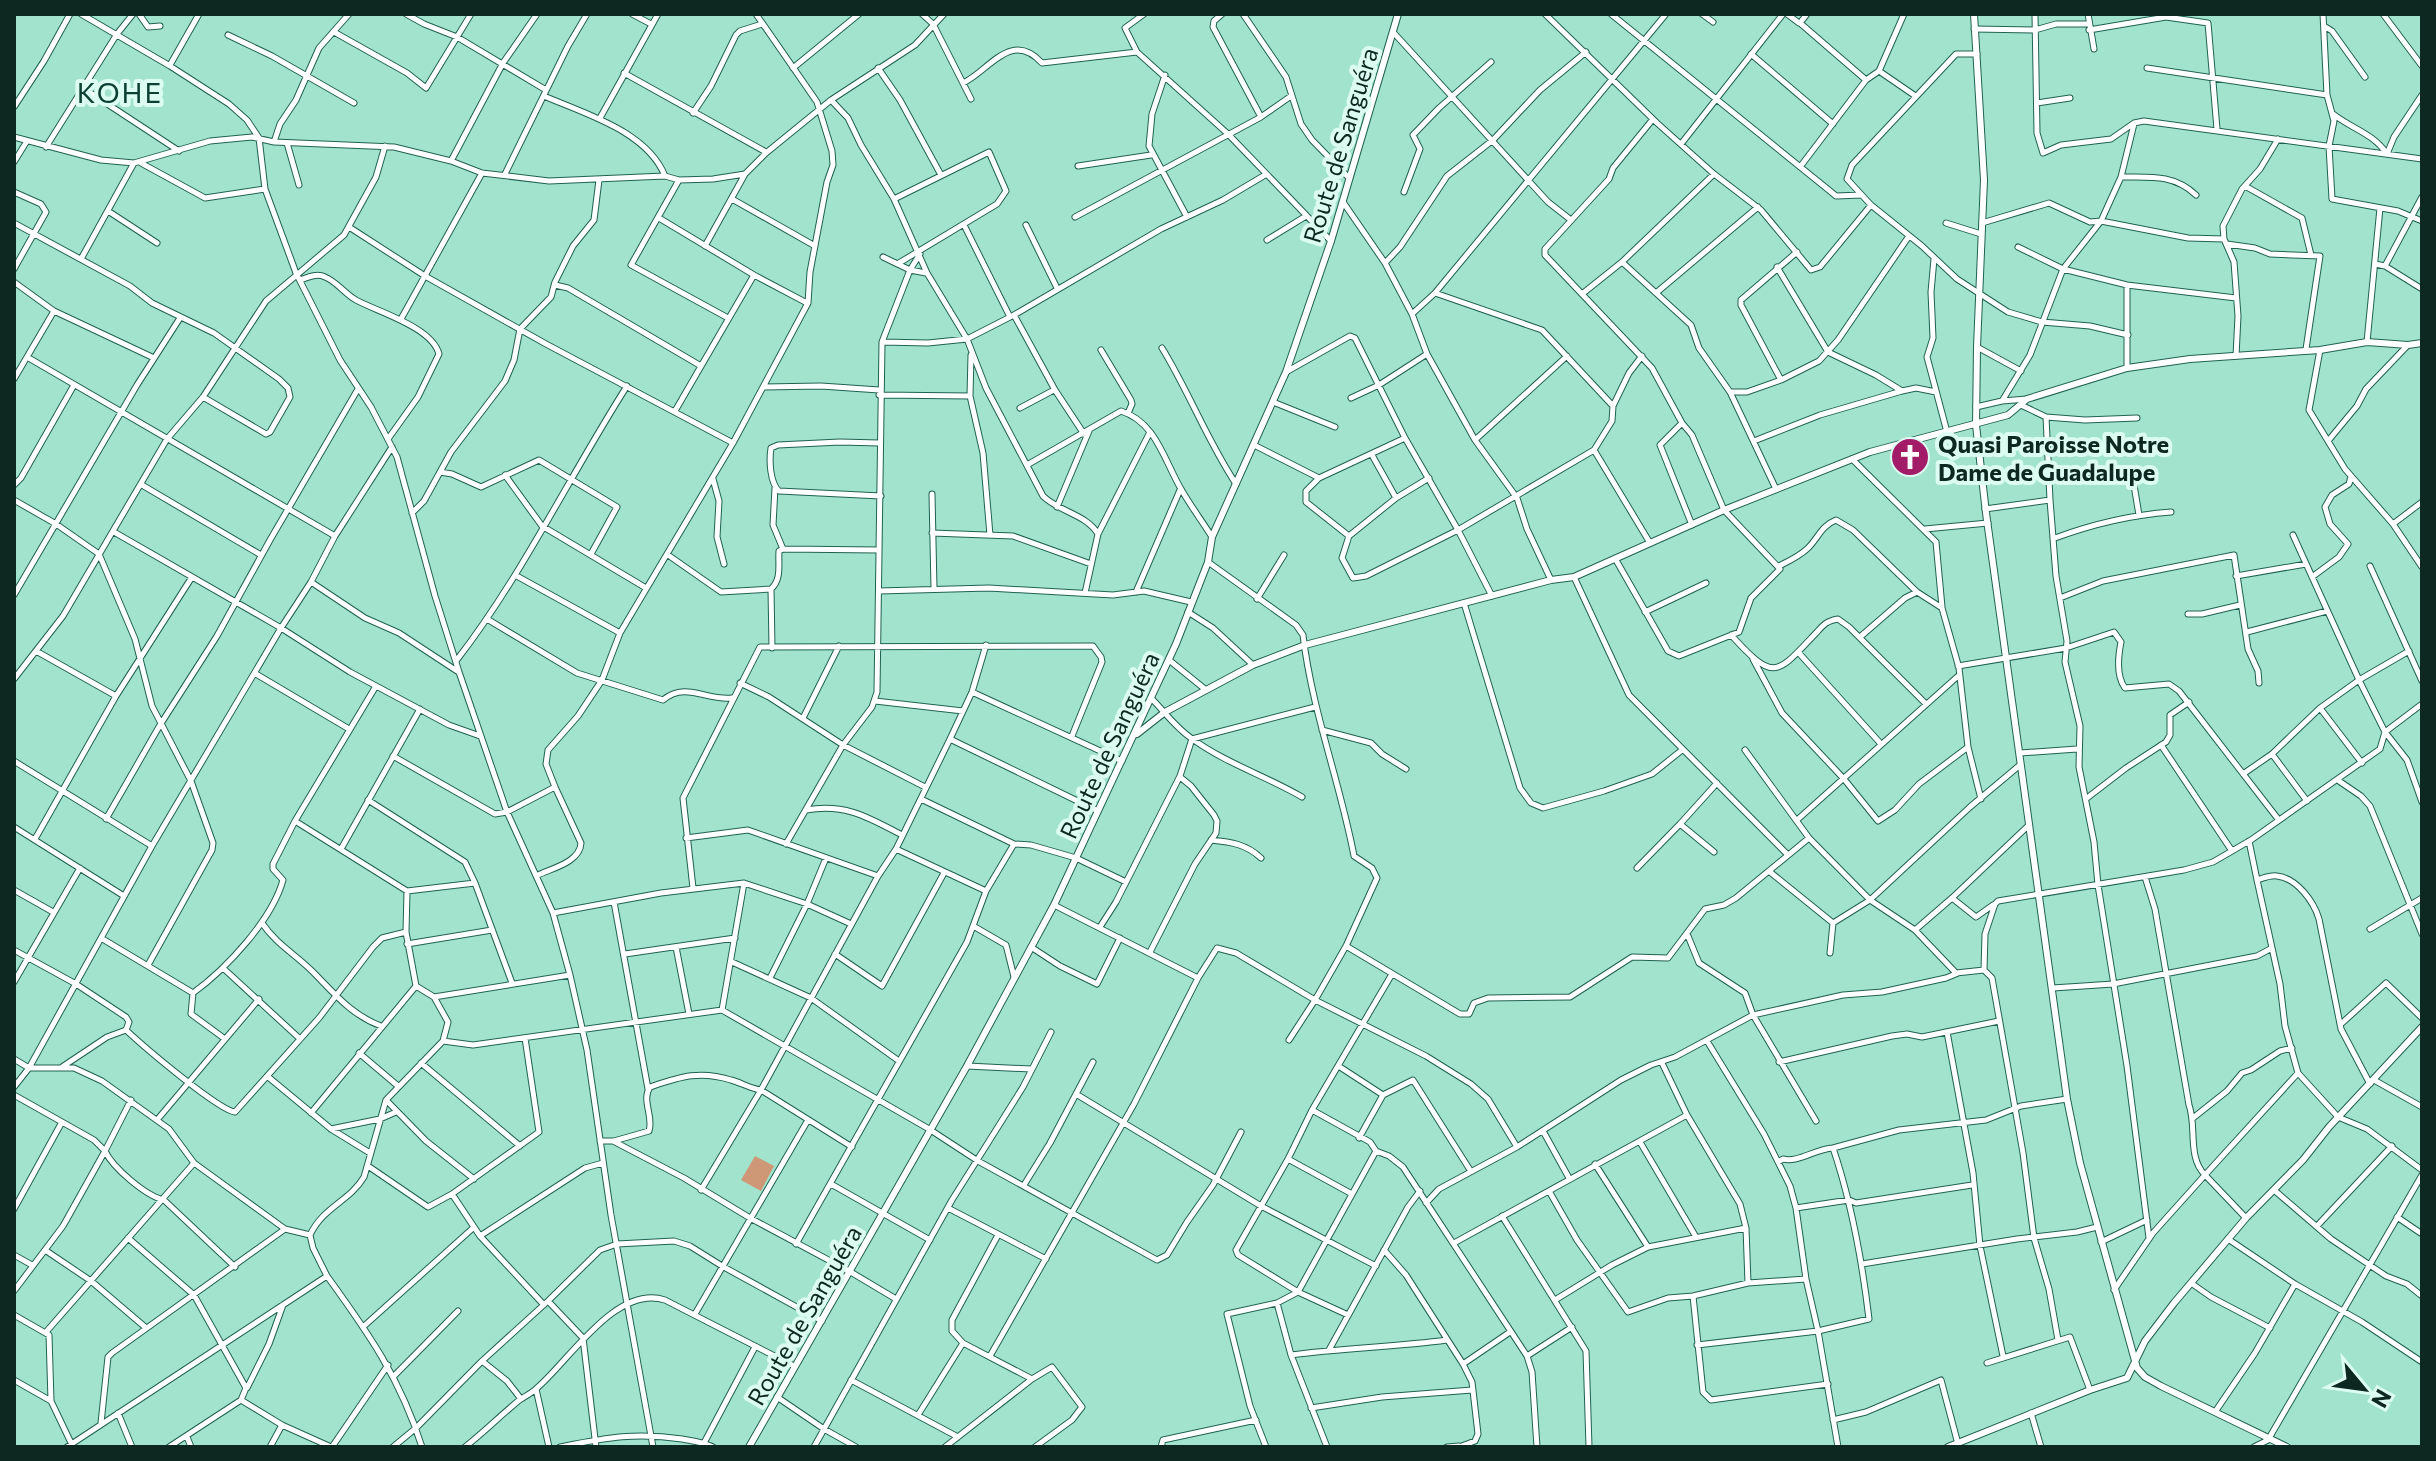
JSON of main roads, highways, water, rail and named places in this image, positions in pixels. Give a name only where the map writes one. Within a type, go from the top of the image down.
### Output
[{"type":"place","name":"Quasi Paroisse Notre Dame de Guadalupe","points":[[1910,457]]},
{"type":"district","name":"KOHE","points":[[120,92]]}]
